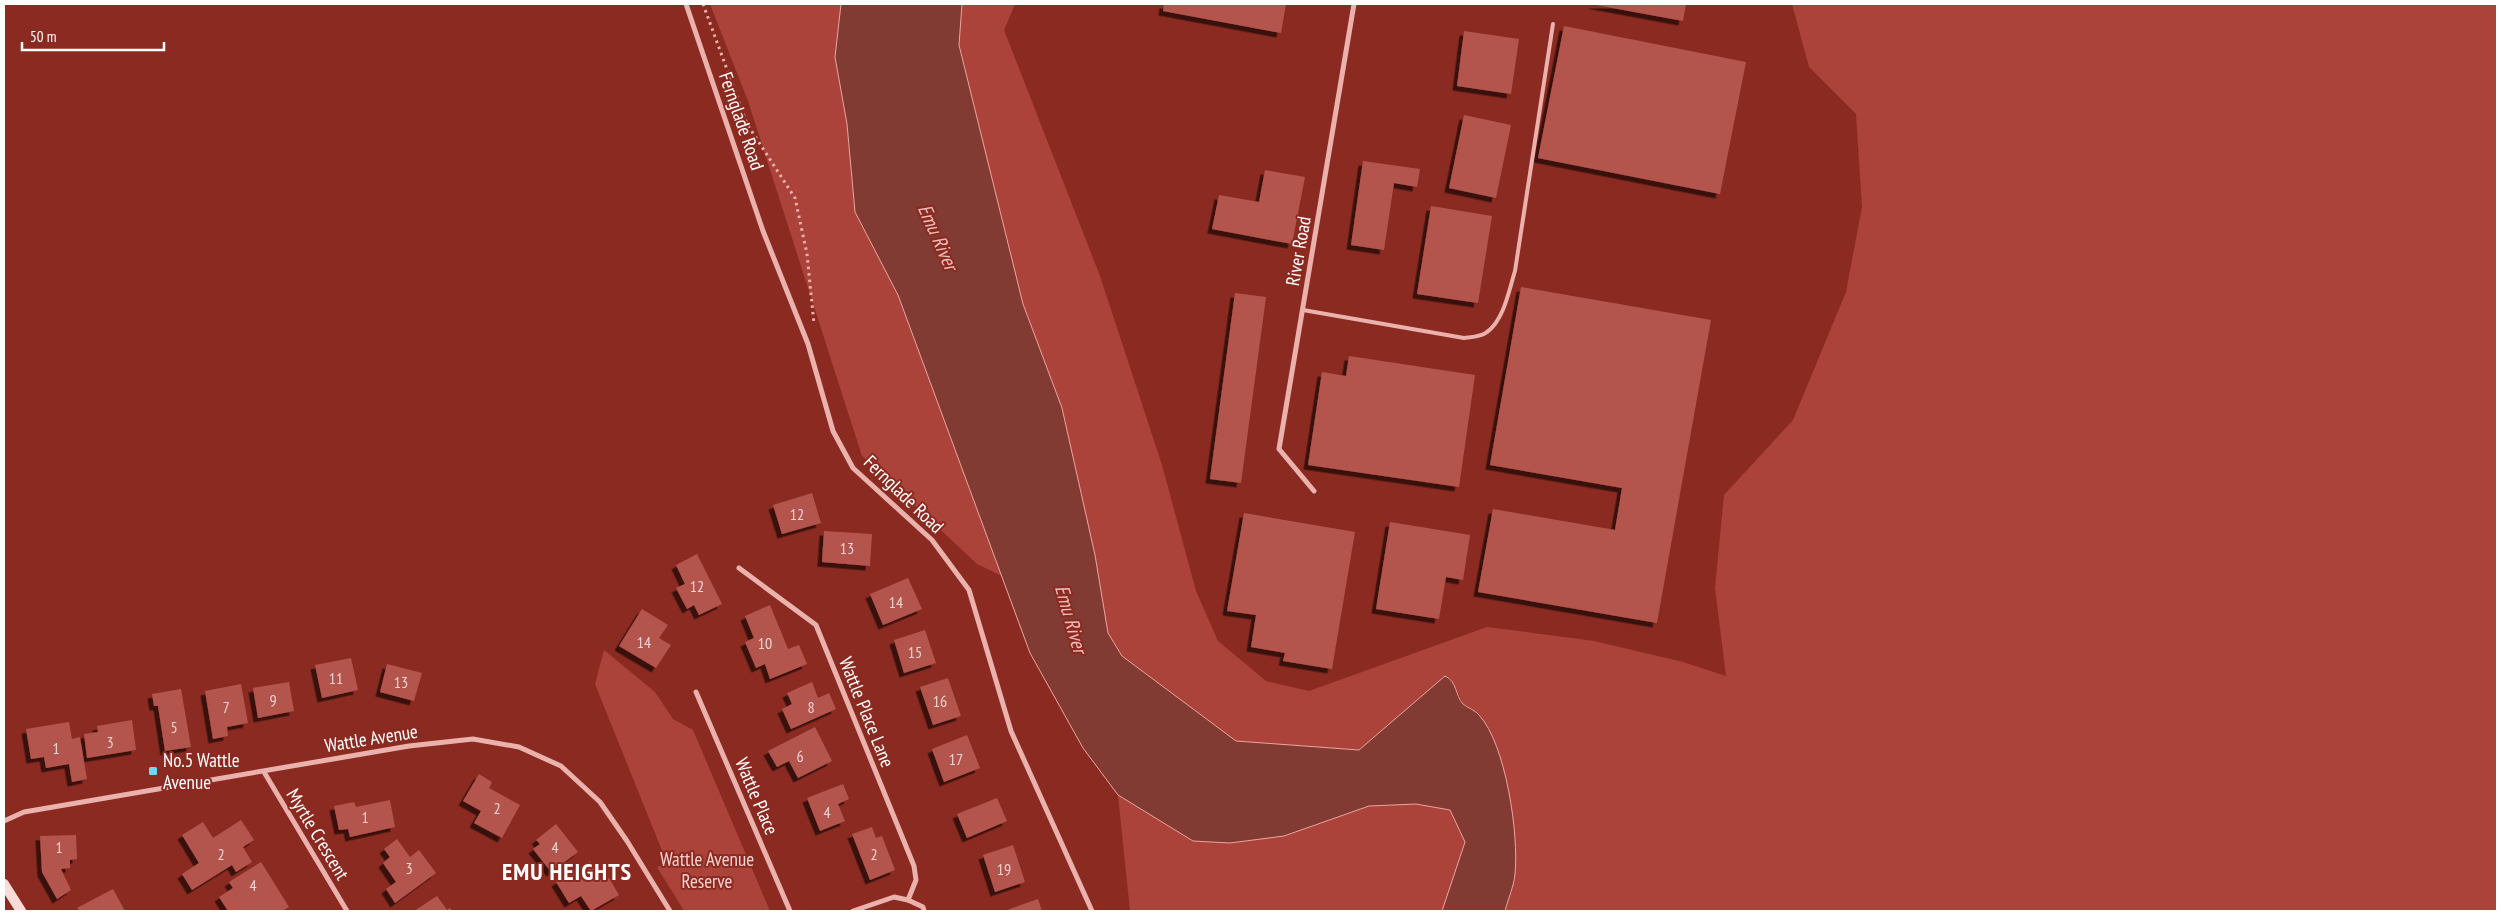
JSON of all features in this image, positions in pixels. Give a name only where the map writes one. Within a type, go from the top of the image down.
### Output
[{"type":"main road","points":[[4,884],[21,911]]},
{"type":"street","name":"Fernglade Road","points":[[686,4],[764,231],[808,344],[833,431],[852,468],[932,540],[969,590],[1011,731],[1092,911]]},
{"type":"street","name":"River Road","points":[[1314,491],[1279,449],[1354,4]]},
{"type":"street","name":"Wattle Place Lane","points":[[739,568],[816,625],[914,866],[916,880],[908,900]]},
{"type":"street","name":"Wattle Place","points":[[696,692],[790,911]]},
{"type":"street","name":"Wattle Avenue","points":[[4,821],[24,812],[409,746],[473,739],[519,747],[561,766],[600,802],[628,840],[670,911]]},
{"type":"street","name":"Myrtle Crescent","points":[[264,772],[346,911]]},
{"type":"street","points":[[853,911],[894,896],[923,907],[924,911]]},
{"type":"lane","points":[[1303,310],[1464,338],[1487,332],[1497,320],[1506,302],[1515,271],[1554,24]]},
{"type":"path","points":[[703,4],[747,124],[795,198],[807,254],[815,327]]},
{"type":"green space","points":[[710,4],[841,4],[835,57],[847,124],[855,212],[898,295],[1002,576],[977,564],[862,456],[748,101]]},
{"type":"green space","points":[[962,4],[1015,4],[1004,30],[1100,276],[1162,465],[1196,591],[1218,641],[1266,681],[1309,691],[1487,627],[1594,641],[1683,662],[1726,676],[1715,588],[1724,495],[1793,420],[1846,292],[1862,207],[1856,114],[1809,67],[1792,4],[2497,4],[2497,911],[1505,911],[1515,874],[1513,825],[1507,782],[1488,728],[1479,714],[1463,703],[1451,679],[1445,676],[1360,750],[1236,741],[1122,656],[1108,633],[1095,555],[1062,408],[1023,304],[959,45]]},
{"type":"green space","name":"Wattle Avenue Reserve","points":[[604,650],[655,692],[673,719],[693,730],[770,911],[684,911],[657,867],[667,863],[595,684]]},
{"type":"green space","points":[[1118,795],[1193,841],[1284,836],[1369,806],[1416,804],[1450,810],[1465,841],[1442,911],[1130,911]]},
{"type":"water","name":"Emu River","points":[[841,4],[962,4],[959,45],[1023,304],[1062,408],[1095,555],[1108,633],[1122,656],[1236,741],[1359,750],[1445,676],[1449,678],[1463,704],[1477,713],[1488,729],[1497,747],[1509,791],[1516,857],[1514,879],[1505,911],[1442,911],[1465,842],[1450,810],[1416,804],[1369,806],[1284,836],[1230,843],[1193,841],[1118,795],[1083,748],[1030,653],[898,295],[855,212],[847,124],[835,57]]},
{"type":"building","points":[[1164,4],[1286,4],[1281,33],[1163,11]]},
{"type":"building","points":[[1591,4],[1686,4],[1683,21]]},
{"type":"building","points":[[1564,26],[1746,62],[1720,194],[1538,158]]},
{"type":"building","points":[[1464,31],[1519,39],[1511,94],[1457,86]]},
{"type":"building","points":[[1464,115],[1511,125],[1496,198],[1449,188]]},
{"type":"building","points":[[1363,161],[1420,169],[1417,187],[1394,183],[1384,250],[1351,245]]},
{"type":"building","points":[[1265,170],[1305,177],[1292,244],[1212,229],[1219,195],[1259,202]]},
{"type":"building","points":[[1431,206],[1492,216],[1478,303],[1417,294]]},
{"type":"building","points":[[1521,287],[1711,320],[1657,623],[1478,592],[1493,509],[1615,530],[1622,488],[1490,465]]},
{"type":"building","points":[[1235,293],[1266,297],[1241,483],[1210,479]]},
{"type":"building","points":[[1349,356],[1475,375],[1459,487],[1308,465],[1322,372],[1346,376]]},
{"type":"building","points":[[812,493],[821,523],[782,534],[773,505]]},
{"type":"building","points":[[1244,513],[1355,532],[1332,669],[1283,661],[1285,653],[1251,647],[1256,615],[1227,611]]},
{"type":"building","points":[[1390,522],[1470,535],[1463,580],[1446,577],[1439,619],[1376,609]]},
{"type":"building","points":[[824,531],[872,534],[870,566],[822,562]]},
{"type":"building","points":[[697,554],[722,604],[699,615],[694,605],[687,609],[676,588],[685,584],[676,565]]},
{"type":"building","points":[[908,578],[922,609],[883,625],[870,594]]},
{"type":"building","points":[[770,605],[788,649],[799,645],[807,664],[770,679],[765,664],[756,668],[745,642],[754,638],[745,616]]},
{"type":"building","points":[[642,609],[668,625],[659,638],[671,645],[656,668],[619,646]]},
{"type":"building","points":[[925,630],[936,663],[904,673],[894,640]]},
{"type":"building","points":[[351,658],[358,690],[322,698],[315,665]]},
{"type":"building","points":[[387,664],[422,673],[414,701],[380,692]]},
{"type":"building","points":[[948,678],[961,716],[933,725],[920,687]]},
{"type":"building","points":[[289,682],[294,711],[258,718],[253,688]]},
{"type":"building","points":[[812,682],[818,698],[829,693],[836,709],[791,729],[782,709],[792,704],[787,693]]},
{"type":"building","points":[[241,684],[248,723],[227,727],[228,736],[213,739],[205,691]]},
{"type":"building","points":[[181,689],[191,747],[165,751],[158,706],[154,706],[152,694]]},
{"type":"building","points":[[132,720],[136,750],[87,758],[84,734],[98,732],[97,726]]},
{"type":"building","points":[[69,722],[72,739],[80,737],[87,779],[72,782],[69,764],[46,768],[44,757],[31,759],[26,729]]},
{"type":"building","points":[[815,727],[832,761],[798,778],[789,761],[777,767],[768,751]]},
{"type":"building","points":[[967,735],[980,768],[944,782],[932,749]]},
{"type":"building","points":[[479,774],[492,782],[489,788],[520,805],[502,838],[474,823],[481,811],[463,801]]},
{"type":"building","points":[[843,784],[849,799],[838,804],[845,821],[820,831],[807,798]]},
{"type":"building","points":[[997,798],[1007,821],[967,838],[957,814]]},
{"type":"building","points":[[390,800],[395,827],[350,837],[348,829],[339,830],[334,806],[354,802],[356,807]]},
{"type":"building","points":[[241,820],[254,840],[243,847],[252,862],[236,872],[232,865],[192,890],[182,874],[199,863],[182,835],[203,822],[213,838]]},
{"type":"building","points":[[556,824],[578,852],[551,872],[533,849],[540,844],[536,840]]},
{"type":"building","points":[[872,827],[876,838],[882,836],[895,870],[870,880],[852,834]]},
{"type":"building","points":[[76,835],[77,859],[70,860],[70,868],[61,869],[71,890],[57,899],[42,872],[40,836]]},
{"type":"building","points":[[397,839],[410,857],[419,850],[436,873],[395,903],[386,889],[396,882],[383,863],[390,857],[384,849]]},
{"type":"building","points":[[1013,845],[1025,882],[995,892],[983,855]]},
{"type":"building","points":[[590,861],[602,882],[609,878],[619,895],[591,911],[581,896],[569,903],[556,882]]},
{"type":"building","points":[[261,862],[289,907],[282,911],[228,911],[219,897],[233,888],[229,882]]},
{"type":"building","points":[[113,889],[125,911],[79,911],[77,908]]},
{"type":"building","points":[[437,896],[447,910],[450,908],[452,911],[414,911]]},
{"type":"building","points":[[1038,899],[1042,911],[1004,911]]},
{"type":"place","name":"No.5 Wattle Avenue","points":[[153,771]]},
{"type":"district","name":"EMU HEIGHTS","points":[[567,872]]}]
